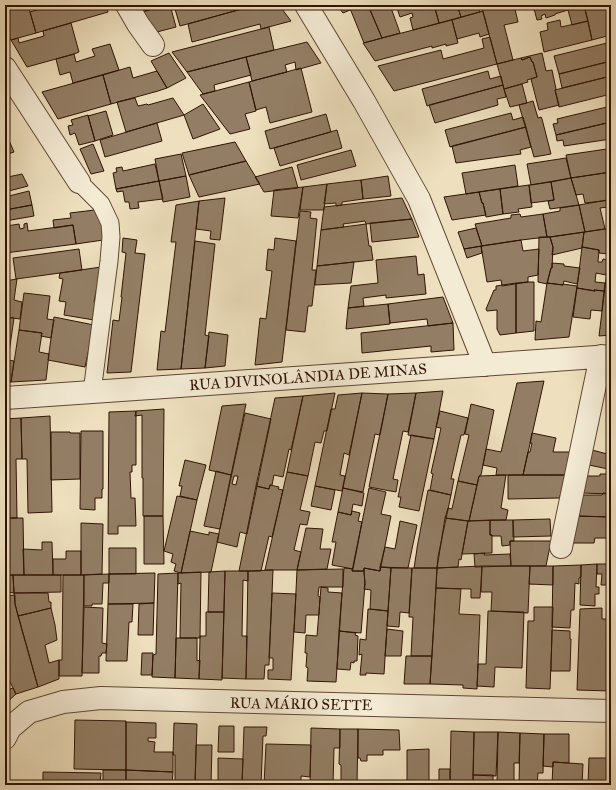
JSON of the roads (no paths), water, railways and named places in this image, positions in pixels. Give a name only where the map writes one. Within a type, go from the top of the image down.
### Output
[{"type":"street","points":[[127,5],[153,45]]},
{"type":"street","points":[[306,5],[364,101],[419,199],[485,365]]},
{"type":"street","points":[[5,68],[79,182]]},
{"type":"street","points":[[561,547],[606,356]]},
{"type":"street","name":"RUA DIVINOLÂNDIA DE MINAS","points":[[5,398],[606,356]]},
{"type":"street","name":"RUA MÁRIO SETTE","points":[[5,738],[10,728],[29,712],[63,702],[101,698],[611,711]]},
{"type":"lane","points":[[79,182],[101,204],[110,223],[111,236],[92,392]]}]
